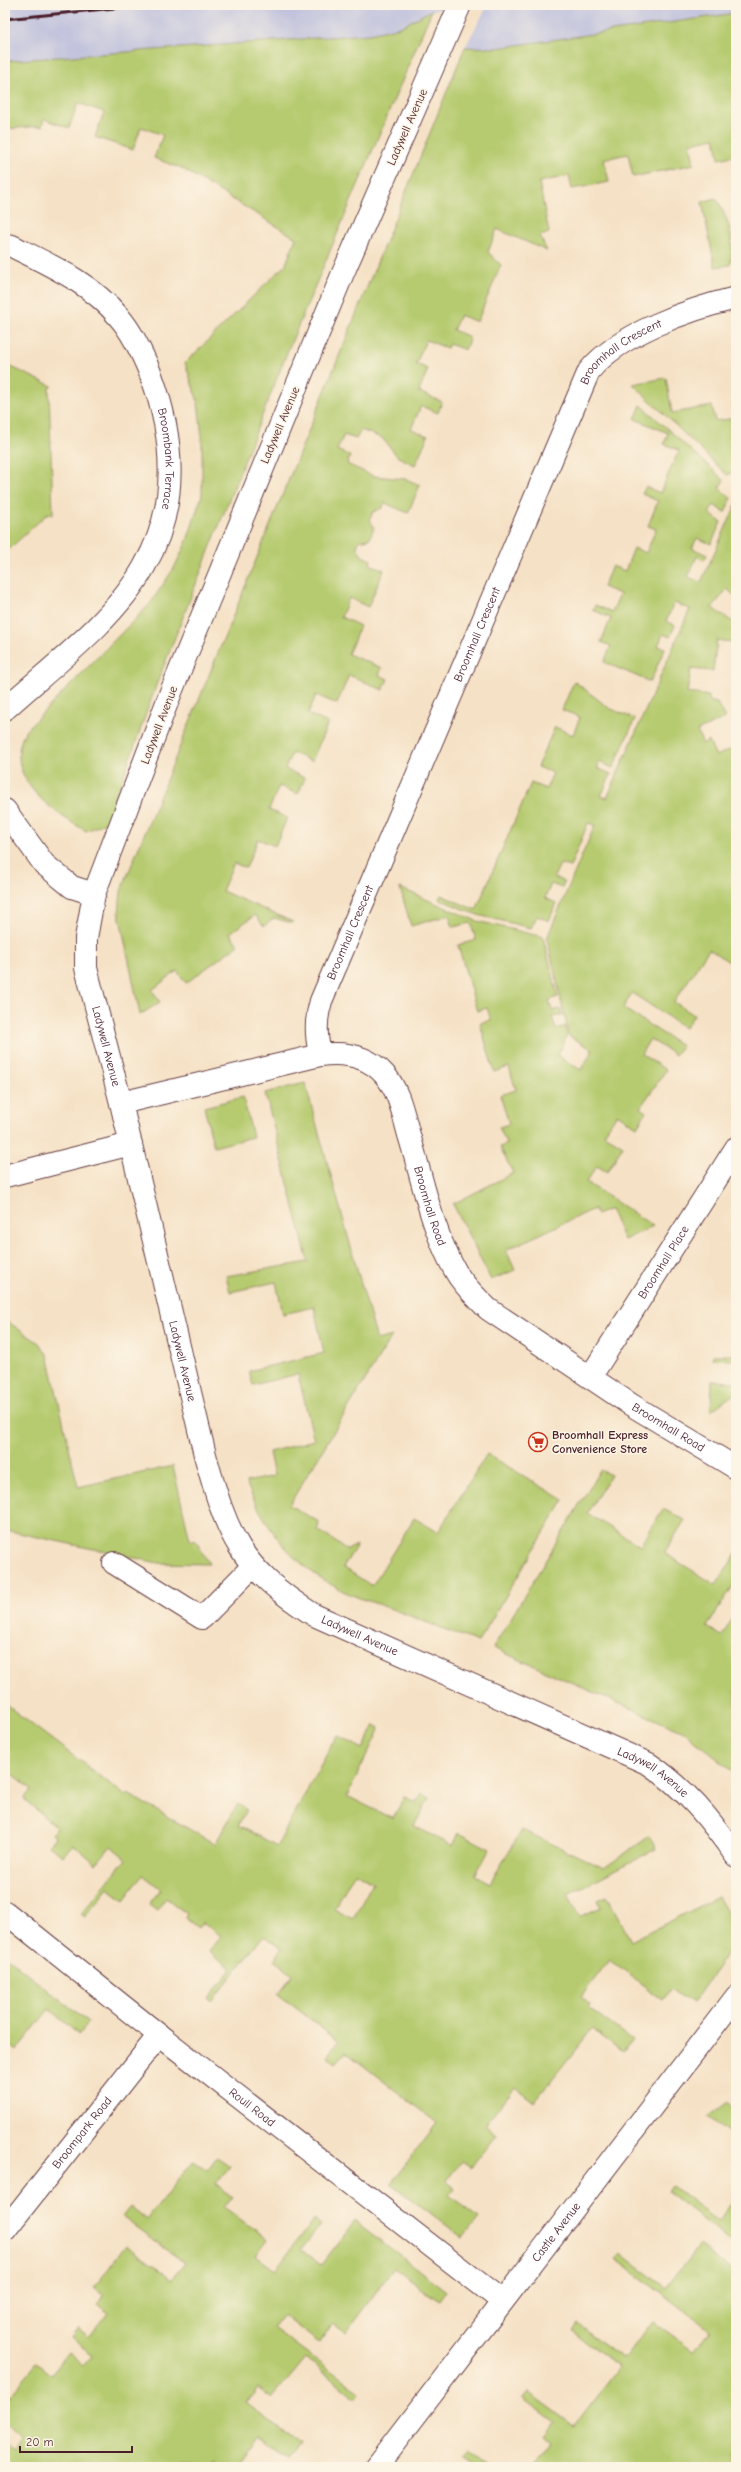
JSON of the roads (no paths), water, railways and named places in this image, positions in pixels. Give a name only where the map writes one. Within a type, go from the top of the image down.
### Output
[{"type":"street","name":"Ladywell Avenue","points":[[460,5],[343,274],[264,462],[171,692],[94,894],[86,938],[86,968],[121,1103],[192,1403],[215,1492],[229,1531],[241,1552],[253,1566],[280,1591],[314,1615],[649,1764],[675,1782],[693,1800],[736,1856]]},
{"type":"street","name":"Broombank Terrace","points":[[5,245],[19,249],[81,282],[119,316],[134,338],[157,390],[171,459],[167,508],[156,543],[144,568],[123,598],[104,619],[5,709]]},
{"type":"street","name":"Broomhall Crescent","points":[[320,1055],[315,1032],[316,1019],[321,1001],[589,371],[608,351],[630,339],[687,313],[736,298]]},
{"type":"street","points":[[5,810],[44,864],[72,887],[94,894]]},
{"type":"street","name":"Broomhall Road","points":[[121,1103],[320,1055],[346,1054],[359,1057],[375,1065],[395,1088],[438,1233],[457,1273],[471,1292],[488,1310],[591,1376],[630,1404],[736,1468]]},
{"type":"street","points":[[5,1176],[105,1152],[130,1144]]},
{"type":"street","name":"Broomhall Place","points":[[591,1376],[736,1148]]},
{"type":"street","points":[[114,1563],[202,1618],[253,1566]]},
{"type":"street","name":"Roull Road","points":[[5,1912],[159,2035],[502,2301]]},
{"type":"street","name":"Castle Avenue","points":[[376,2467],[736,1997]]},
{"type":"street","name":"Broompark Road","points":[[5,2230],[159,2035]]},
{"type":"railway","points":[[5,19],[145,5]]},
{"type":"place","name":"Broomhall Express Convenience Store","points":[[538,1442]]}]
